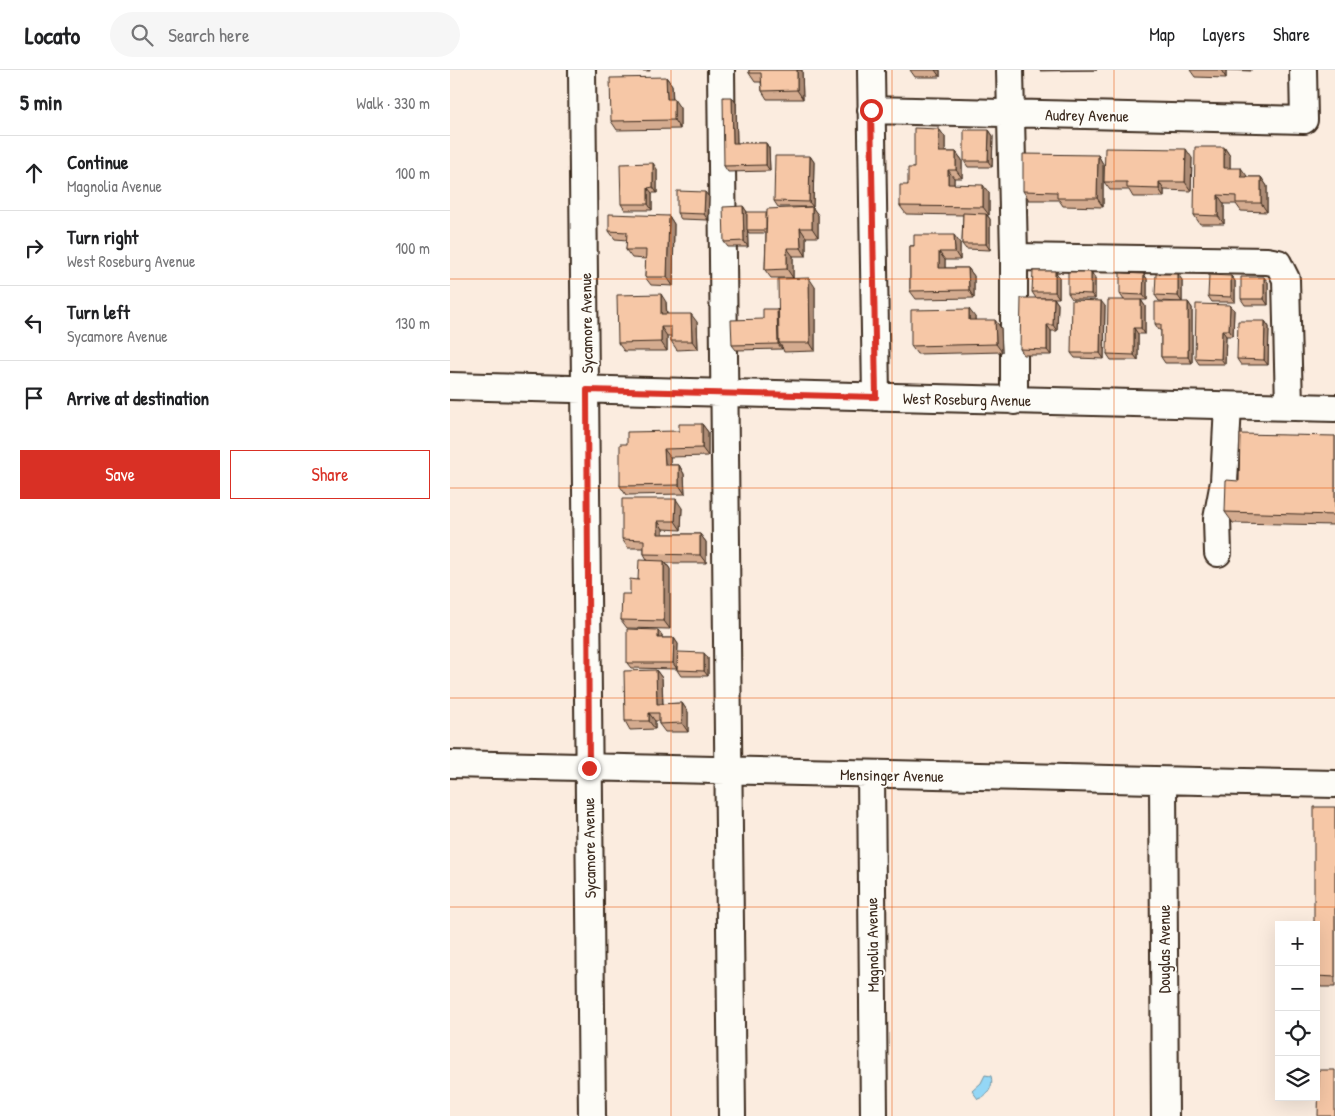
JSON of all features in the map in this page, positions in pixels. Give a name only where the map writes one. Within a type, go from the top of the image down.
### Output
[{"type":"street","name":"Sycamore Avenue","points":[[582,70],[587,390],[592,1116]]},
{"type":"street","points":[[721,70],[732,1116]]},
{"type":"street","points":[[871,70],[876,397]]},
{"type":"street","points":[[1010,70],[1014,257],[1014,401]]},
{"type":"street","name":"Audrey Avenue","points":[[871,110],[1304,120],[1303,70]]},
{"type":"street","points":[[1014,257],[1267,261],[1278,263],[1286,278],[1289,407]]},
{"type":"street","name":"West Roseburg Avenue","points":[[450,386],[1335,408]]},
{"type":"street","points":[[1218,553],[1217,519],[1224,482],[1228,406]]},
{"type":"street","name":"Mensinger Avenue","points":[[450,764],[1163,782],[1335,784]]},
{"type":"street","name":"Magnolia Avenue","points":[[871,774],[874,1116]]},
{"type":"street","name":"Douglas Avenue","points":[[1163,782],[1165,1116]]},
{"type":"water","points":[[985,1075],[991,1076],[991,1087],[985,1096],[978,1099],[972,1091],[981,1083]]},
{"type":"building","points":[[749,70],[797,70],[797,90],[762,91],[761,73],[749,73]]},
{"type":"building","points":[[666,77],[667,99],[674,99],[674,120],[611,121],[610,78]]},
{"type":"building","points":[[723,97],[732,97],[733,143],[766,143],[766,165],[724,166]]},
{"type":"building","points":[[914,128],[939,129],[939,152],[956,152],[956,170],[948,170],[948,184],[983,185],[983,207],[900,206],[900,185],[908,185],[908,168],[914,168]]},
{"type":"building","points":[[964,130],[989,130],[988,161],[964,161]]},
{"type":"building","points":[[1195,147],[1224,147],[1224,168],[1241,168],[1241,177],[1261,177],[1261,203],[1236,203],[1236,196],[1218,195],[1218,216],[1194,215]]},
{"type":"building","points":[[1105,148],[1186,149],[1185,182],[1159,182],[1159,189],[1127,188],[1127,182],[1104,182]]},
{"type":"building","points":[[1023,154],[1098,155],[1097,198],[1057,198],[1057,192],[1023,191]]},
{"type":"building","points":[[775,156],[810,156],[809,202],[774,201]]},
{"type":"building","points":[[653,163],[653,187],[648,188],[648,204],[621,204],[620,164]]},
{"type":"building","points":[[677,191],[705,192],[704,214],[677,213]]},
{"type":"building","points":[[743,206],[744,241],[724,242],[723,207]]},
{"type":"building","points":[[812,207],[812,228],[800,228],[801,248],[787,248],[787,269],[765,270],[767,209]]},
{"type":"building","points":[[747,212],[766,212],[766,230],[747,230]]},
{"type":"building","points":[[963,213],[986,214],[986,244],[962,244]]},
{"type":"building","points":[[609,214],[669,216],[667,277],[645,277],[646,250],[626,250],[627,232],[609,231]]},
{"type":"building","points":[[914,235],[954,235],[955,252],[939,252],[939,268],[968,268],[969,290],[910,291],[910,246],[914,246]]},
{"type":"building","points":[[1033,271],[1055,271],[1055,292],[1032,292]]},
{"type":"building","points":[[1068,272],[1091,272],[1091,294],[1068,293]]},
{"type":"building","points":[[1120,273],[1144,274],[1143,295],[1120,294]]},
{"type":"building","points":[[1156,274],[1178,274],[1178,296],[1155,295]]},
{"type":"building","points":[[1209,275],[1231,276],[1231,297],[1208,296]]},
{"type":"building","points":[[1241,277],[1264,277],[1264,299],[1241,299]]},
{"type":"building","points":[[809,278],[810,343],[779,343],[778,279]]},
{"type":"building","points":[[661,294],[661,314],[691,314],[692,341],[671,341],[671,327],[661,327],[661,342],[618,343],[617,295]]},
{"type":"building","points":[[1021,298],[1054,298],[1053,325],[1047,325],[1047,350],[1020,349]]},
{"type":"building","points":[[1072,300],[1101,301],[1100,353],[1071,353]]},
{"type":"building","points":[[1108,300],[1141,300],[1141,328],[1134,328],[1134,355],[1107,354]]},
{"type":"building","points":[[1155,302],[1188,302],[1188,357],[1161,357],[1161,324],[1155,324]]},
{"type":"building","points":[[1196,304],[1230,305],[1229,330],[1222,330],[1221,359],[1195,358]]},
{"type":"building","points":[[763,309],[777,309],[778,344],[732,345],[731,320],[763,319]]},
{"type":"building","points":[[969,309],[969,320],[995,320],[996,344],[911,346],[911,310]]},
{"type":"building","points":[[1238,321],[1265,321],[1264,360],[1237,359]]},
{"type":"building","points":[[679,424],[702,424],[702,448],[664,449],[665,465],[679,465],[679,485],[620,486],[620,444],[627,444],[627,432],[679,431]]},
{"type":"building","points":[[1240,434],[1335,436],[1335,515],[1225,512],[1226,480],[1239,481]]},
{"type":"building","points":[[622,499],[676,499],[675,521],[658,521],[658,534],[700,534],[700,555],[644,554],[644,540],[622,539]]},
{"type":"building","points":[[639,560],[664,561],[664,621],[621,620],[622,594],[630,594],[630,579],[638,580]]},
{"type":"building","points":[[627,629],[658,630],[658,638],[674,638],[673,663],[627,663]]},
{"type":"building","points":[[678,652],[704,653],[704,671],[677,670]]},
{"type":"building","points":[[656,670],[657,704],[682,703],[682,723],[659,724],[659,713],[649,713],[649,721],[625,721],[624,671]]},
{"type":"building","points":[[1314,807],[1335,807],[1335,977],[1320,976],[1320,921],[1314,921]]},
{"type":"building","points":[[1320,1070],[1335,1070],[1335,1116],[1318,1116]]},
{"type":"route","points":[[589,768],[587,390],[876,397],[871,110]]}]
